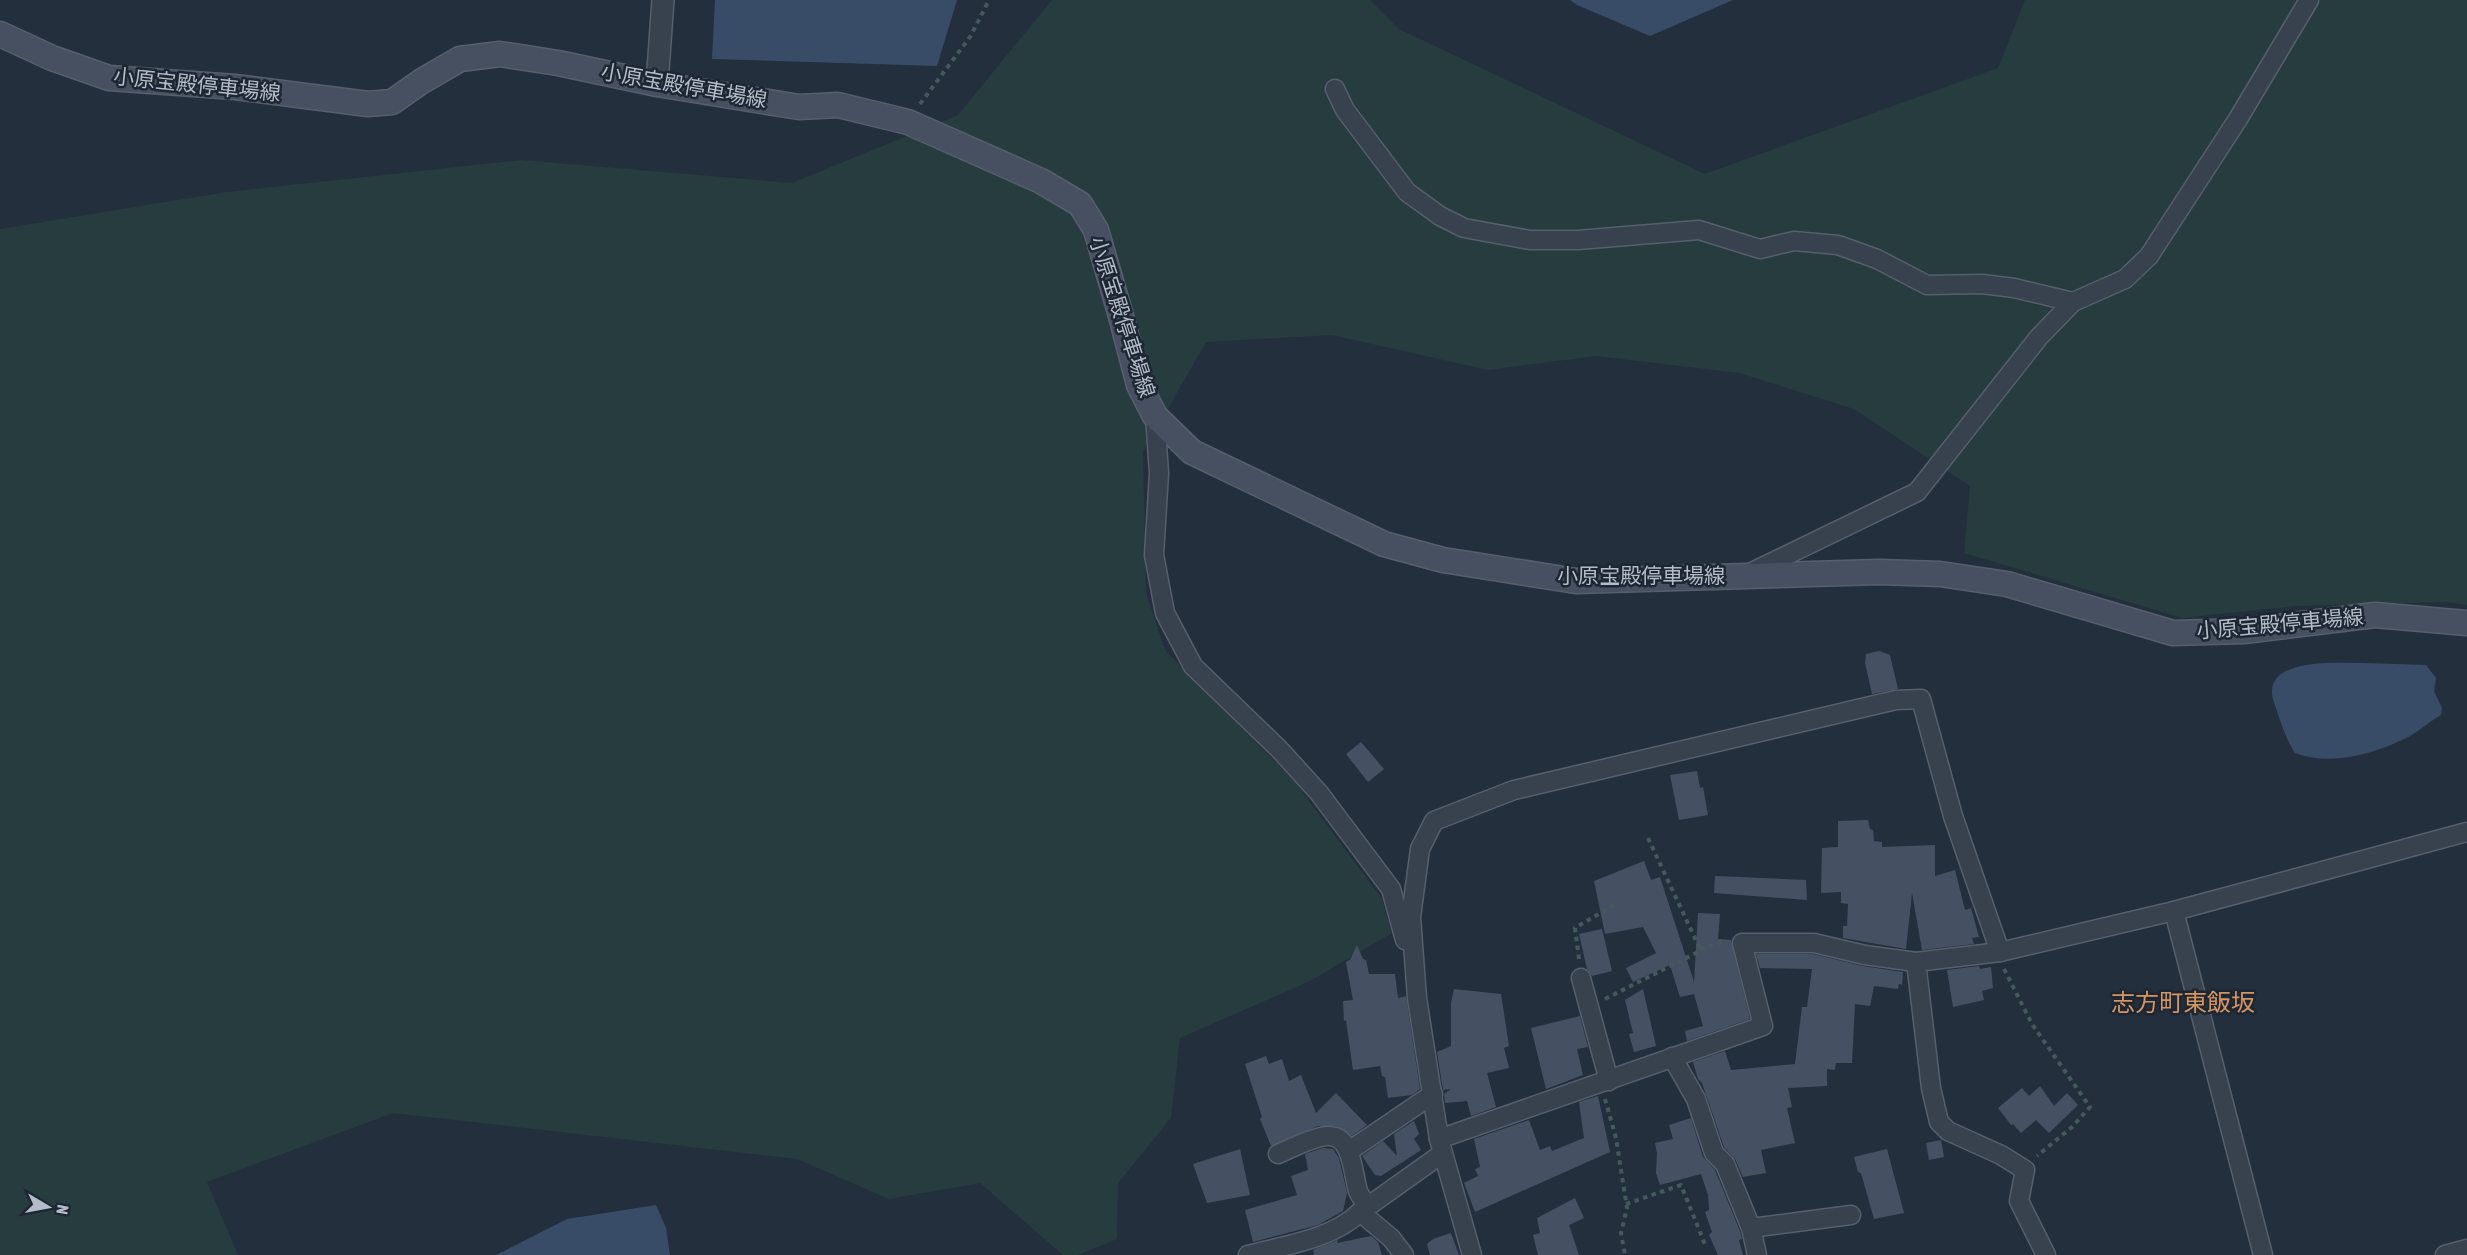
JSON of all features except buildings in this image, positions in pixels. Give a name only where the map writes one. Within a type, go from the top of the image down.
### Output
[{"type":"main road","name":"小原宝殿停車場線","points":[[0,34],[52,58],[109,78],[235,87],[368,104],[392,102],[460,59],[500,54],[558,63],[657,84],[799,107],[838,105],[908,122],[1041,181],[1080,204],[1096,230],[1139,385],[1155,416],[1192,452],[1384,544],[1443,560],[1576,580],[1879,572],[1940,574],[2007,584],[2173,633],[2244,631],[2375,615],[2467,623]]},
{"type":"street","points":[[657,84],[663,0]]},
{"type":"street","points":[[1743,577],[1917,492],[2039,337],[2073,302],[2125,279],[2149,256],[2238,118],[2309,0]]},
{"type":"street","points":[[1335,89],[1345,110],[1407,192],[1440,216],[1464,228],[1542,240],[1578,240],[1699,230],[1760,249],[1794,241],[1838,245],[1876,259],[1927,285],[1982,284],[2014,288],[2073,302]]},
{"type":"street","points":[[1155,416],[1159,473],[1154,555],[1165,613],[1193,666],[1279,749],[1319,793],[1391,889],[1415,974]]},
{"type":"street","points":[[1472,1255],[1441,1146],[1417,998],[1411,917],[1420,849],[1434,821],[1514,790],[1896,700],[1921,699],[1953,816],[2000,952]]},
{"type":"street","points":[[1248,1255],[1275,1252],[1349,1223],[1441,1146],[1672,1057],[1763,1026],[1742,943],[1814,943],[1865,955],[1916,962],[2000,952],[2174,911],[2467,832]]},
{"type":"street","points":[[2174,911],[2263,1255]]},
{"type":"street","points":[[1916,962],[1931,1088],[1939,1122],[1948,1131],[2001,1155],[2025,1170],[2019,1201],[2046,1255]]},
{"type":"street","points":[[1581,978],[1605,1082]]},
{"type":"street","points":[[1672,1057],[1696,1099],[1714,1153],[1725,1164],[1751,1228],[1757,1255]]},
{"type":"street","points":[[1350,1151],[1433,1094]]},
{"type":"street","points":[[1278,1154],[1322,1136],[1342,1141],[1350,1151],[1358,1194],[1364,1209],[1404,1255]]},
{"type":"street","points":[[1751,1228],[1851,1215]]},
{"type":"street","points":[[2445,1255],[2467,1249]]},
{"type":"path","points":[[908,122],[970,37],[989,0]]},
{"type":"path","points":[[1648,838],[1700,949]]},
{"type":"path","points":[[1581,978],[1575,928],[1614,905]]},
{"type":"path","points":[[1589,1006],[1645,981],[1696,954],[1700,949],[1731,939],[1742,943]]},
{"type":"path","points":[[2000,952],[2006,975],[2032,1024],[2090,1107],[2025,1170]]},
{"type":"path","points":[[1605,1082],[1626,1204],[1620,1233],[1625,1255]]},
{"type":"path","points":[[1626,1204],[1682,1185],[1706,1247]]},
{"type":"green space","points":[[1052,0],[1370,0],[1399,29],[1705,174],[1998,68],[2025,0],[2467,0],[2467,605],[2446,602],[2295,606],[2182,618],[1964,553],[1970,486],[1854,409],[1739,373],[1596,356],[1488,370],[1332,335],[1206,342],[1143,452],[1146,593],[1165,650],[1295,782],[1382,899],[1392,933],[1310,981],[1180,1038],[1171,1118],[1118,1183],[1117,1239],[1078,1255],[1063,1255],[980,1183],[889,1199],[797,1159],[393,1113],[207,1182],[238,1255],[0,1255],[0,229],[227,192],[521,160],[792,183],[958,115]]},
{"type":"water","points":[[715,0],[957,0],[937,66],[712,59]]},
{"type":"water","points":[[1570,0],[1733,0],[1650,36]]},
{"type":"water","points":[[2309,664],[2426,665],[2436,678],[2434,691],[2442,708],[2441,715],[2410,736],[2369,753],[2323,759],[2295,753],[2284,732],[2273,700],[2274,681],[2282,673]]},
{"type":"water","points":[[656,1205],[666,1228],[670,1255],[496,1255],[567,1219]]},
{"type":"district","name":"志方町東飯坂","points":[[2183,1003]]}]
